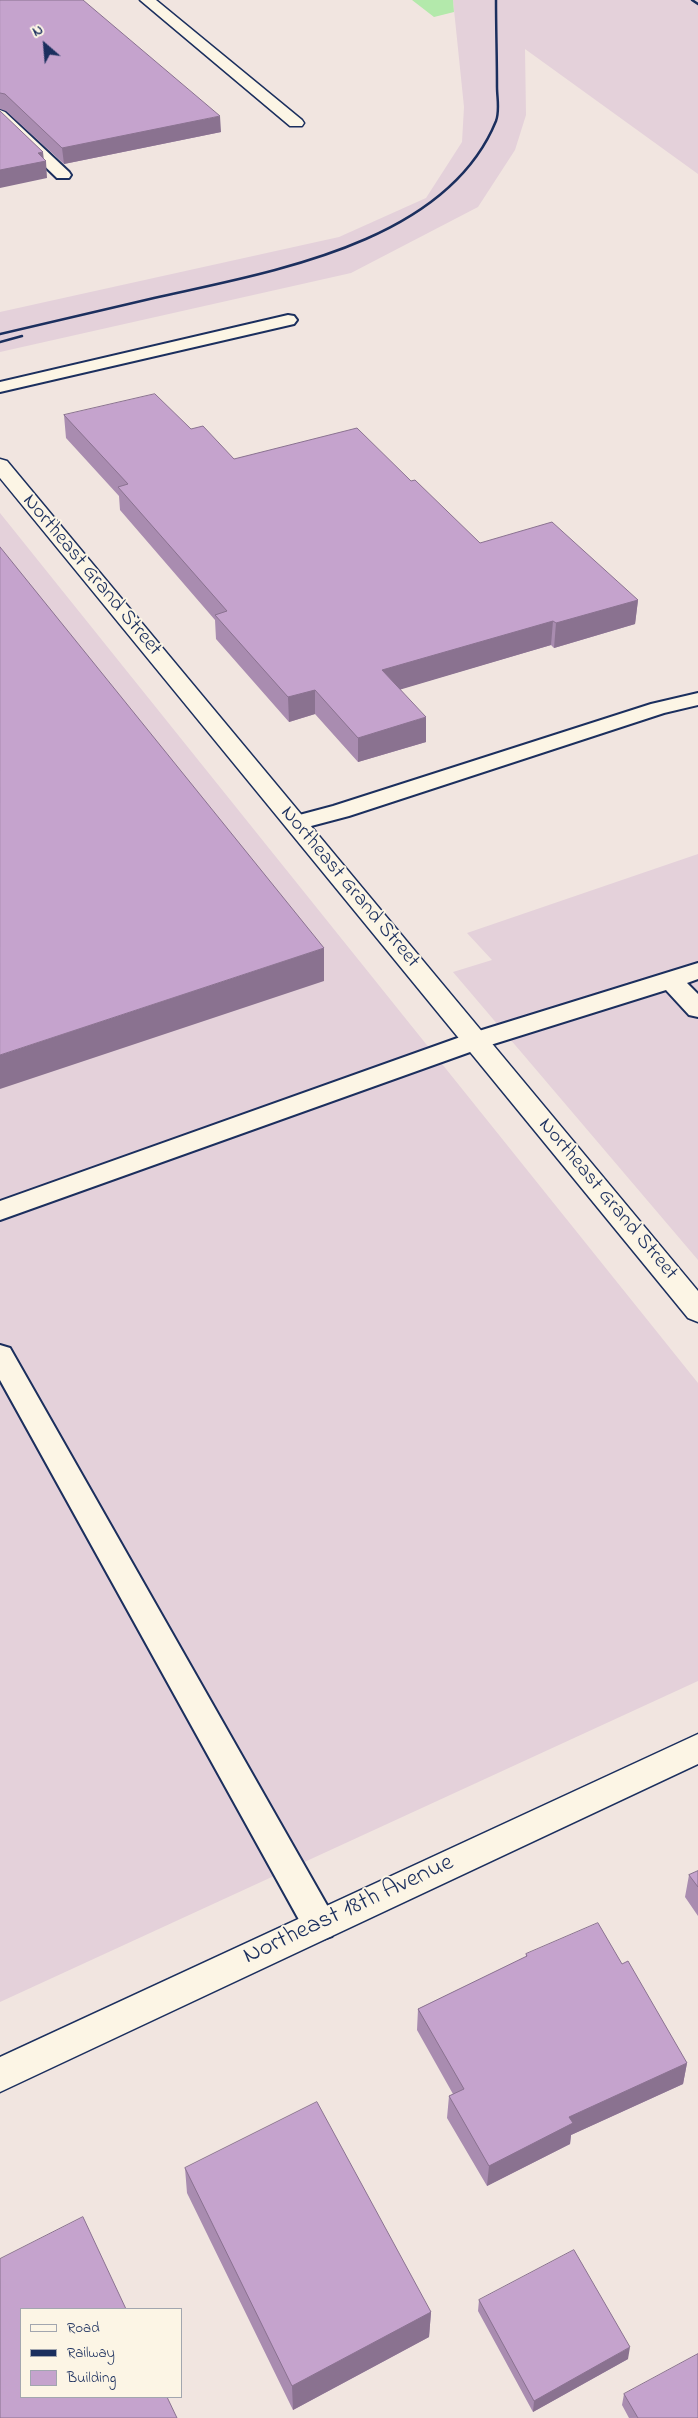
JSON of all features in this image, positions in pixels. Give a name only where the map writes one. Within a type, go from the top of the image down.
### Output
[{"type":"street","points":[[147,0],[296,123]]},
{"type":"street","name":"Northeast Grand Street","points":[[0,465],[698,1311]]},
{"type":"street","name":"Northeast 18th Avenue","points":[[0,2075],[698,1748]]},
{"type":"lane","points":[[0,115],[63,175]]},
{"type":"lane","points":[[0,387],[288,320]]},
{"type":"lane","points":[[296,824],[658,708],[698,699]]},
{"type":"lane","points":[[0,1211],[476,1041],[698,971]]},
{"type":"lane","points":[[671,980],[698,1009]]},
{"type":"lane","points":[[0,1354],[320,1925]]},
{"type":"shaded area","points":[[453,0],[698,0],[698,174],[525,49],[526,115],[515,150],[478,207],[351,273],[0,352],[0,312],[339,237],[426,198],[462,142],[464,107]]},
{"type":"shaded area","points":[[0,513],[698,1383],[698,1681],[0,2002]]},
{"type":"shaded area","points":[[698,854],[698,1260],[453,972],[492,960],[467,933]]},
{"type":"green space","points":[[412,0],[453,0],[454,12],[434,17]]},
{"type":"building","points":[[0,0],[83,0],[220,116],[62,148],[5,94],[0,93]]},
{"type":"building","points":[[0,111],[43,152],[38,153],[46,161],[0,170]]},
{"type":"building","points":[[155,394],[191,429],[203,426],[234,459],[357,428],[411,481],[415,480],[480,543],[552,522],[638,600],[556,623],[553,621],[382,670],[426,717],[358,738],[315,690],[288,697],[215,615],[227,611],[118,487],[128,484],[64,415]]},
{"type":"building","points":[[0,547],[324,948],[0,1055]]},
{"type":"building","points":[[698,1871],[698,1887],[689,1875]]},
{"type":"building","points":[[598,1923],[622,1964],[628,1961],[687,2063],[569,2117],[573,2123],[489,2166],[449,2096],[464,2089],[418,2009],[527,1956],[526,1954]]},
{"type":"building","points":[[317,2102],[431,2312],[292,2386],[185,2168]]},
{"type":"building","points":[[83,2217],[126,2308],[20,2308],[20,2398],[167,2398],[177,2418],[0,2418],[0,2259]]},
{"type":"building","points":[[574,2250],[630,2347],[534,2401],[479,2300]]},
{"type":"building","points":[[698,2354],[698,2418],[638,2418],[624,2394]]},
{"type":"railway","points":[[0,334],[249,277],[300,263],[349,246],[396,224],[438,197],[472,163],[496,121],[498,108],[496,0]]},
{"type":"railway","points":[[692,0],[698,4]]},
{"type":"railway","points":[[0,342],[22,336]]}]
